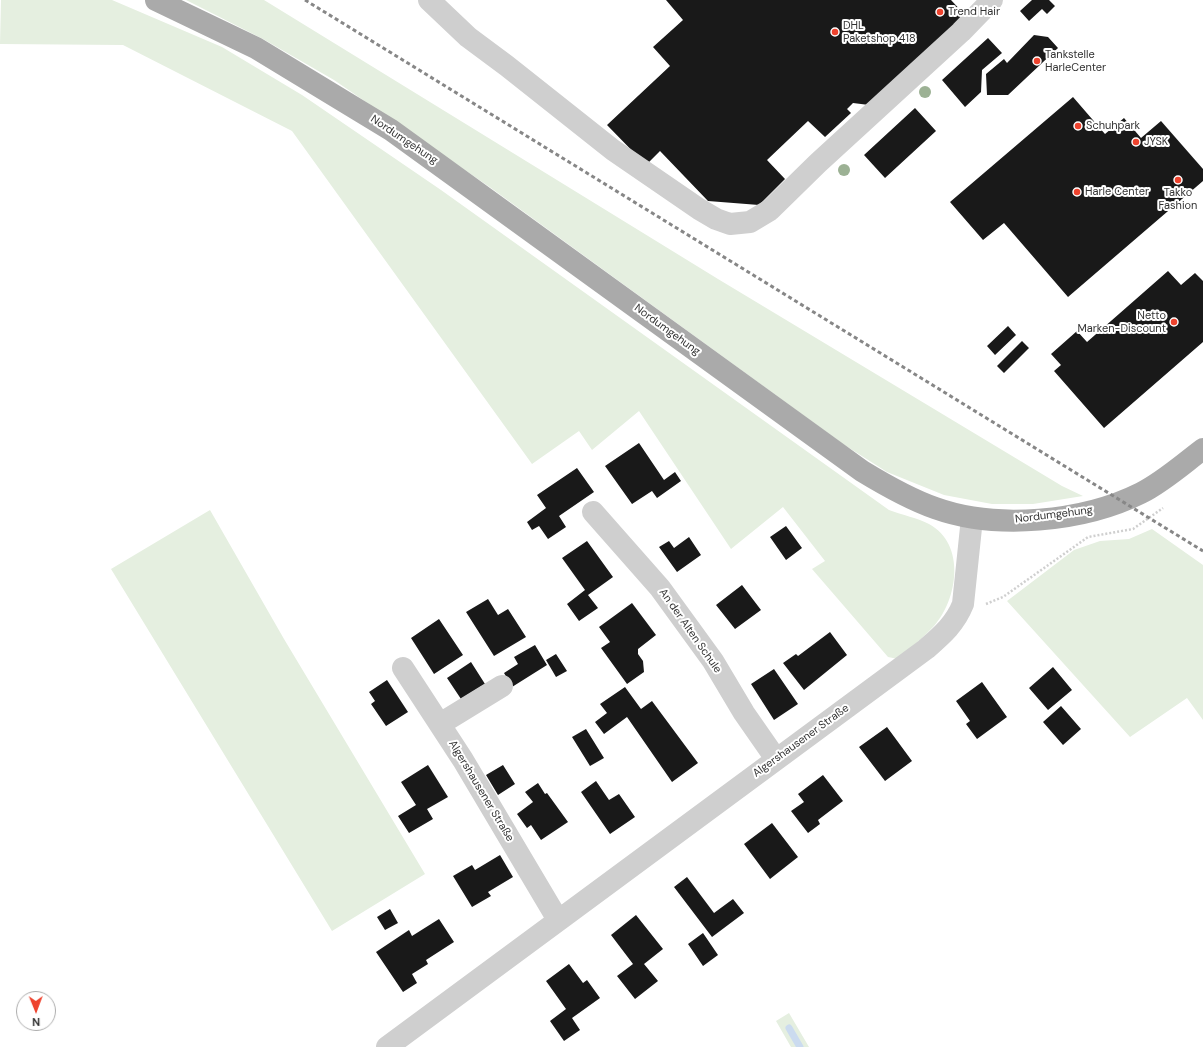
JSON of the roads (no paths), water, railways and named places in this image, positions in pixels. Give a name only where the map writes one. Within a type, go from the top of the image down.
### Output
[{"type":"main road","name":"Nordumgehung","points":[[156,0],[256,48],[391,130],[862,471],[897,491],[935,508],[972,518],[1024,520],[1099,509],[1142,493],[1203,449]]},
{"type":"street","points":[[429,0],[468,37],[613,150],[699,209],[716,219],[730,224],[750,222],[770,210],[962,32],[992,0]]},
{"type":"street","name":"An der Alten Schule","points":[[593,512],[660,588],[713,661],[744,713],[776,759]]},
{"type":"street","name":"Algershausener Straße","points":[[387,1047],[926,649],[948,630],[963,604],[972,518]]},
{"type":"street","name":"Algershausener Straße","points":[[404,668],[463,760],[558,920]]},
{"type":"street","points":[[440,724],[502,686]]},
{"type":"waterway","points":[[789,1028],[800,1047]]},
{"type":"railway","points":[[305,0],[1203,551]]},
{"type":"place","name":"Trend Hair","points":[[940,12]]},
{"type":"place","name":"DHL Paketshop 418","points":[[835,32]]},
{"type":"place","name":"Tankstelle HarleCenter","points":[[1037,61]]},
{"type":"place","name":"Schuhpark","points":[[1078,126]]},
{"type":"place","name":"JYSK","points":[[1136,142]]},
{"type":"place","name":"Takko Fashion","points":[[1178,180]]},
{"type":"place","name":"Harle Center","points":[[1077,192]]},
{"type":"place","name":"Netto Marken-Discount","points":[[1174,322]]}]
